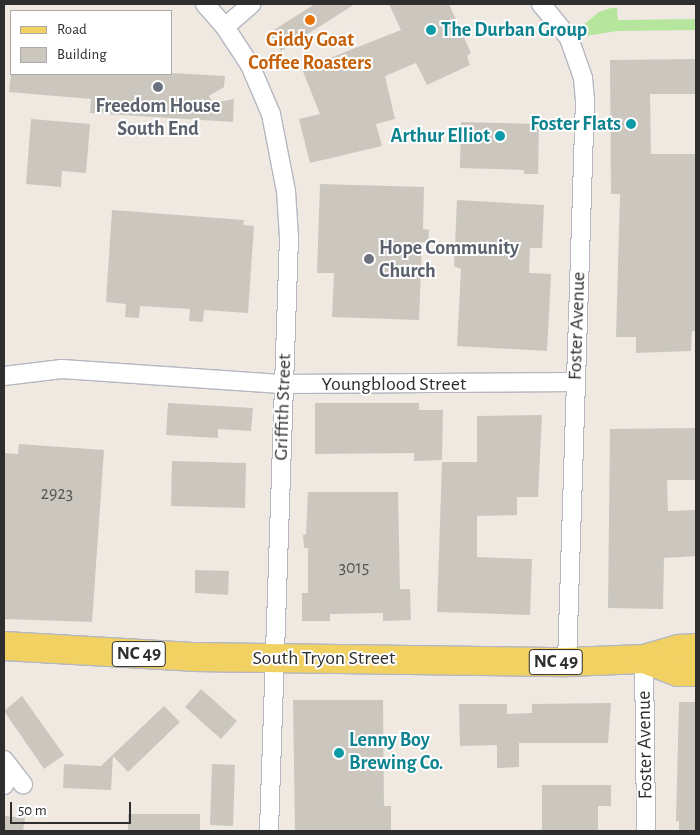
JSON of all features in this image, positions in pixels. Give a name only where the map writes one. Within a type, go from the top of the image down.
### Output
[{"type":"main road","name":"South Tryon Street","points":[[4,646],[194,657],[567,662],[644,659],[680,649],[696,648]]},
{"type":"main road","name":"South Tryon Street","points":[[644,659],[678,672],[696,672]]},
{"type":"street","name":"Griffith Street","points":[[205,4],[225,27],[250,65],[271,114],[283,169],[289,237],[269,831]]},
{"type":"street","points":[[225,27],[251,4]]},
{"type":"street","name":"Foster Avenue","points":[[541,4],[569,38],[584,78],[567,662]]},
{"type":"street","name":"Youngblood Street","points":[[4,376],[72,370],[284,384],[575,382]]},
{"type":"street","name":"Foster Avenue","points":[[644,659],[646,831]]},
{"type":"street","points":[[7,764],[23,784]]},
{"type":"street","points":[[4,785],[11,776],[7,764]]},
{"type":"green space","points":[[617,8],[618,20],[696,19],[696,30],[617,31],[579,37],[577,30],[599,12]]},
{"type":"building","name":"Giddy Goat Coffee Roasters","points":[[315,4],[355,4],[281,51],[269,33]]},
{"type":"building","points":[[389,4],[449,4],[471,53],[467,56],[470,65],[427,85],[416,63],[385,76],[395,119],[376,124],[382,146],[310,163],[299,119],[320,114],[302,69],[401,30]]},
{"type":"building","points":[[696,59],[696,94],[650,94],[651,154],[696,154],[696,331],[692,331],[691,351],[636,353],[636,337],[616,337],[620,194],[611,194],[610,60]]},
{"type":"building","name":"Freedom House South End","points":[[172,73],[225,76],[224,87],[209,96],[213,103],[234,99],[233,122],[90,113],[91,99],[9,92],[11,75],[172,75]]},
{"type":"building","points":[[31,119],[90,124],[86,173],[62,171],[61,187],[26,184]]},
{"type":"building","name":"Arthur Elliot","points":[[461,122],[539,124],[538,174],[524,174],[524,170],[460,168]]},
{"type":"building","name":"Hope Community Church","points":[[320,184],[424,187],[423,229],[429,230],[428,243],[422,242],[419,320],[332,317],[334,273],[317,273]]},
{"type":"building","points":[[457,200],[544,205],[542,248],[530,248],[529,273],[551,274],[547,351],[457,346],[461,269],[454,266]]},
{"type":"building","points":[[112,210],[244,220],[243,225],[254,226],[248,313],[204,310],[203,322],[189,321],[190,309],[140,306],[139,318],[125,317],[126,304],[106,302]]},
{"type":"building","points":[[168,403],[253,408],[251,431],[218,429],[218,438],[166,435]]},
{"type":"building","points":[[315,403],[419,403],[419,410],[443,410],[442,460],[414,461],[414,453],[315,454]]},
{"type":"building","points":[[542,415],[538,497],[517,497],[517,515],[477,516],[477,557],[532,559],[530,615],[437,612],[442,462],[477,462],[477,416]]},
{"type":"building","points":[[696,428],[696,480],[667,480],[668,511],[696,510],[696,556],[664,558],[663,609],[608,608],[610,429]]},
{"type":"building","points":[[19,444],[104,450],[92,622],[4,619],[4,453],[18,454]]},
{"type":"building","points":[[172,461],[246,463],[245,508],[171,506]]},
{"type":"building","points":[[308,492],[398,492],[400,589],[410,589],[411,620],[383,621],[383,613],[330,614],[330,621],[302,621],[302,593],[308,593],[308,548],[304,548],[303,535],[306,534]]},
{"type":"building","points":[[195,570],[229,571],[228,595],[195,593]]},
{"type":"building","points":[[201,689],[237,721],[221,739],[185,707]]},
{"type":"building","points":[[22,696],[64,755],[44,769],[4,711]]},
{"type":"building","name":"Lenny Boy Brewing Co.","points":[[293,700],[383,700],[384,806],[391,806],[391,831],[295,831]]},
{"type":"building","points":[[679,702],[696,702],[696,831],[679,831],[679,821],[676,821]]},
{"type":"building","points":[[611,703],[608,743],[519,743],[519,767],[497,768],[497,745],[460,746],[459,704],[507,704],[507,714],[532,713],[532,704]]},
{"type":"building","points":[[164,706],[180,722],[128,772],[113,756],[111,790],[63,788],[64,764],[101,766]]},
{"type":"building","points":[[212,764],[235,765],[233,826],[210,825]]},
{"type":"building","points":[[542,785],[611,785],[611,806],[598,806],[598,831],[542,831]]},
{"type":"building","points":[[128,814],[200,814],[200,831],[128,831]]},
{"type":"building","points":[[4,816],[25,818],[23,831],[4,831]]},
{"type":"place","name":"Giddy Goat Coffee Roasters","points":[[310,20]]},
{"type":"place","name":"The Durban Group","points":[[431,30]]},
{"type":"place","name":"Freedom House South End","points":[[158,87]]},
{"type":"place","name":"Foster Flats","points":[[631,124]]},
{"type":"place","name":"Arthur Elliot","points":[[500,136]]},
{"type":"place","name":"Hope Community Church","points":[[369,259]]},
{"type":"place","name":"Lenny Boy Brewing Co.","points":[[339,753]]}]
